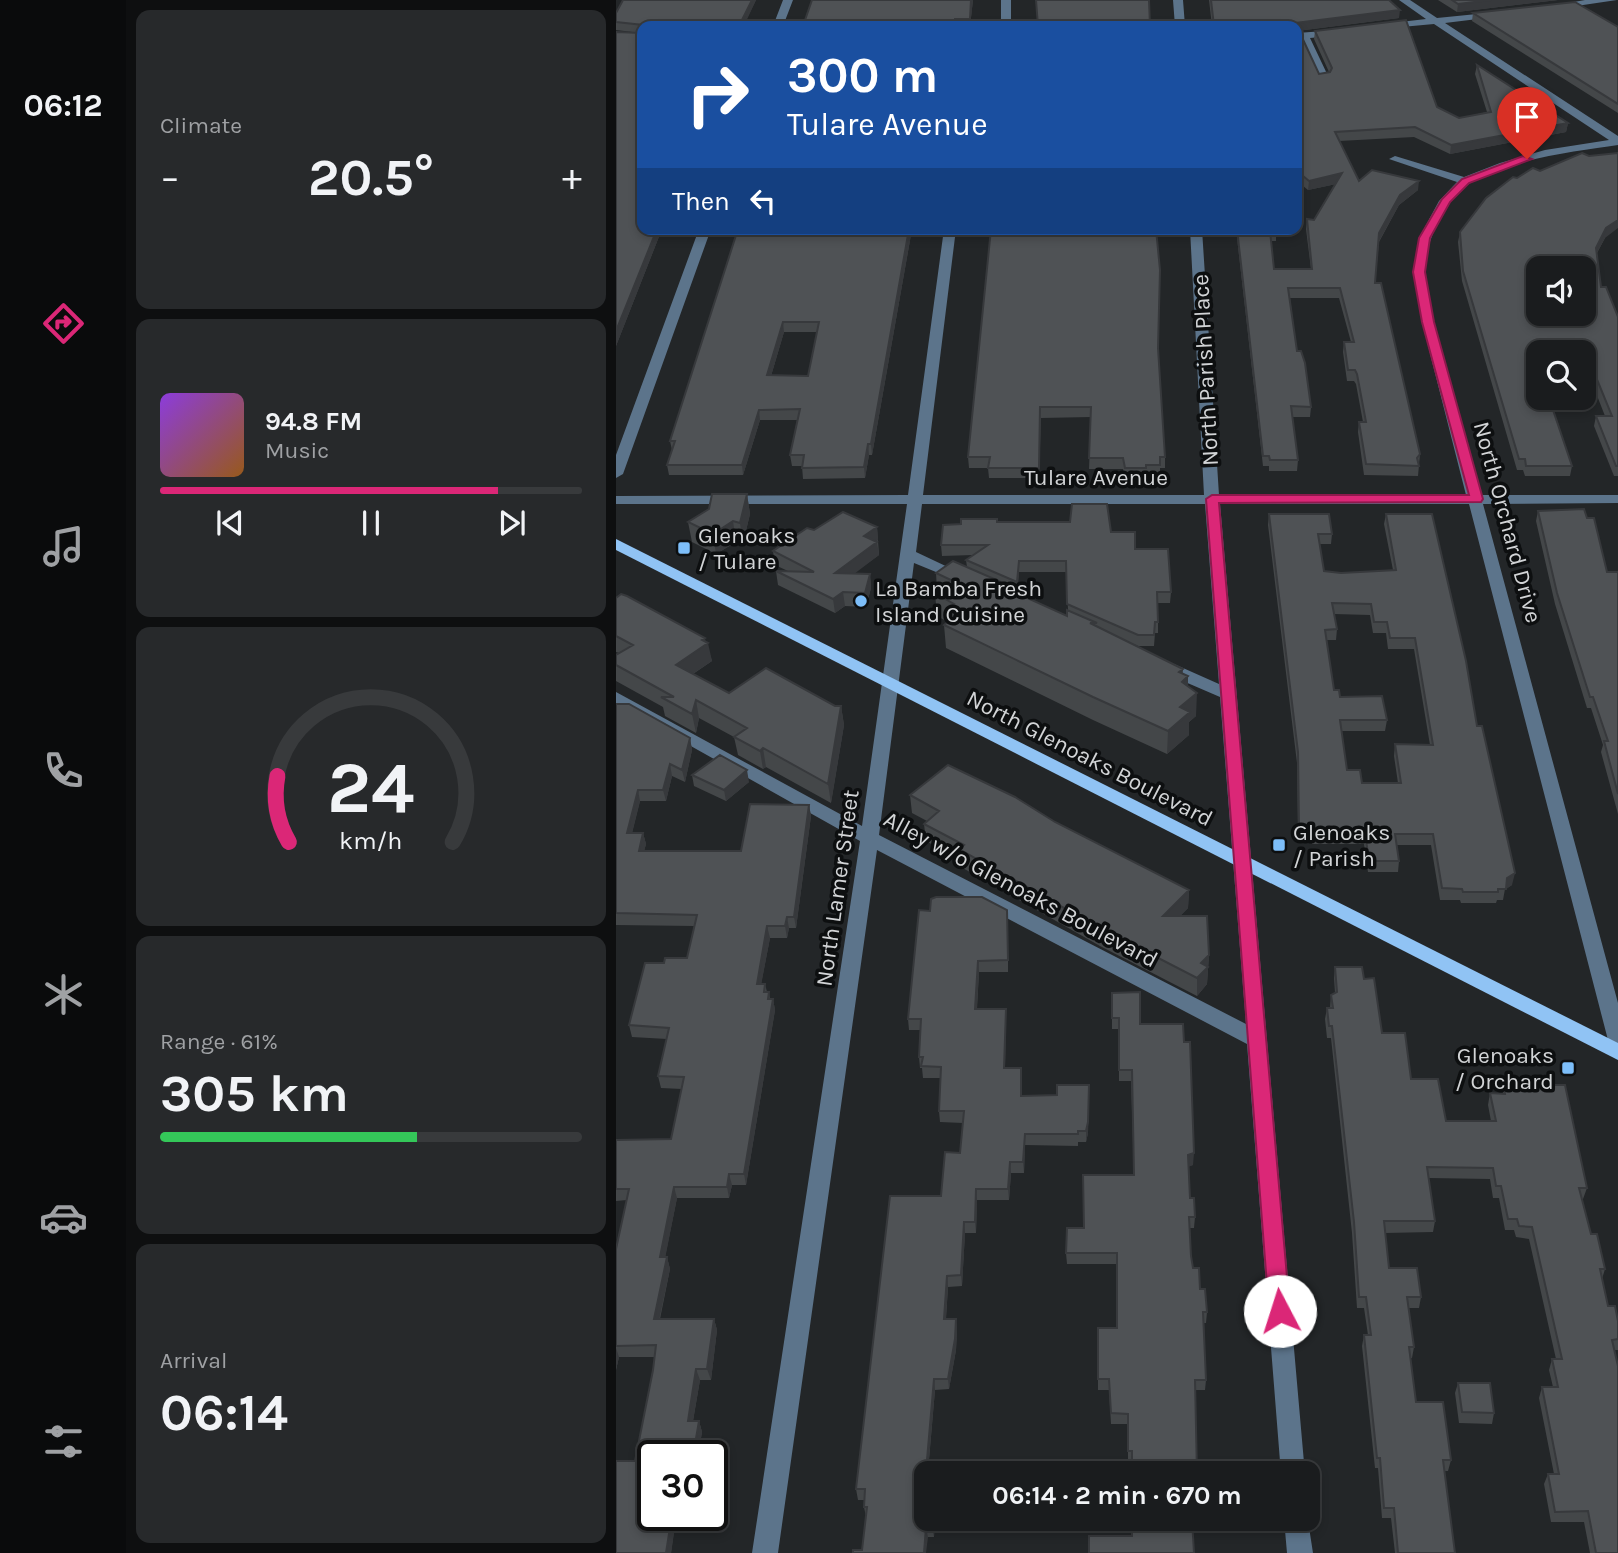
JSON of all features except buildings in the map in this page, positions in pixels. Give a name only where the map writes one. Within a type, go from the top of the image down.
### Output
[{"type":"main road","name":"North Glenoaks Boulevard","points":[[616,544],[1618,1052]]},
{"type":"street","points":[[780,21],[788,0]]},
{"type":"street","points":[[1006,0],[1006,21]]},
{"type":"street","points":[[1178,0],[1180,21]]},
{"type":"street","points":[[1404,0],[1618,141]]},
{"type":"street","points":[[1541,8],[1612,0]]},
{"type":"street","points":[[1592,1],[1612,12]]},
{"type":"street","points":[[1367,29],[1502,13]]},
{"type":"street","points":[[1302,35],[1353,31]]},
{"type":"street","points":[[1302,39],[1324,78]]},
{"type":"street","name":"North Orchard Drive","points":[[1618,141],[1549,152],[1504,165],[1465,181],[1446,201],[1425,238],[1419,272],[1428,322],[1618,1040]]},
{"type":"street","points":[[1395,159],[1465,181]]},
{"type":"street","points":[[616,474],[703,235]]},
{"type":"street","name":"North Lamer Street","points":[[765,1553],[891,684],[949,235]]},
{"type":"street","name":"North Parish Place","points":[[1196,235],[1212,499],[1292,1461]]},
{"type":"street","name":"Tulare Avenue","points":[[616,500],[1618,499]]},
{"type":"street","points":[[907,554],[980,586]]},
{"type":"street","points":[[1153,661],[1229,695]]},
{"type":"street","name":"Alley w/o Glenoaks Boulevard","points":[[616,697],[869,838],[1258,1040]]},
{"type":"street","points":[[1298,1531],[1300,1553]]},
{"type":"place","name":"Glenoaks / Tulare","points":[[684,548]]},
{"type":"place","name":"La Bamba Fresh Island Cuisine","points":[[861,601]]},
{"type":"place","name":"Glenoaks / Parish","points":[[1279,845]]},
{"type":"place","name":"Glenoaks / Orchard","points":[[1568,1068]]},
{"type":"route","points":[[1280,1311],[1212,499],[1476,499],[1428,322],[1419,272],[1425,238],[1446,201],[1465,181],[1527,159]]}]
